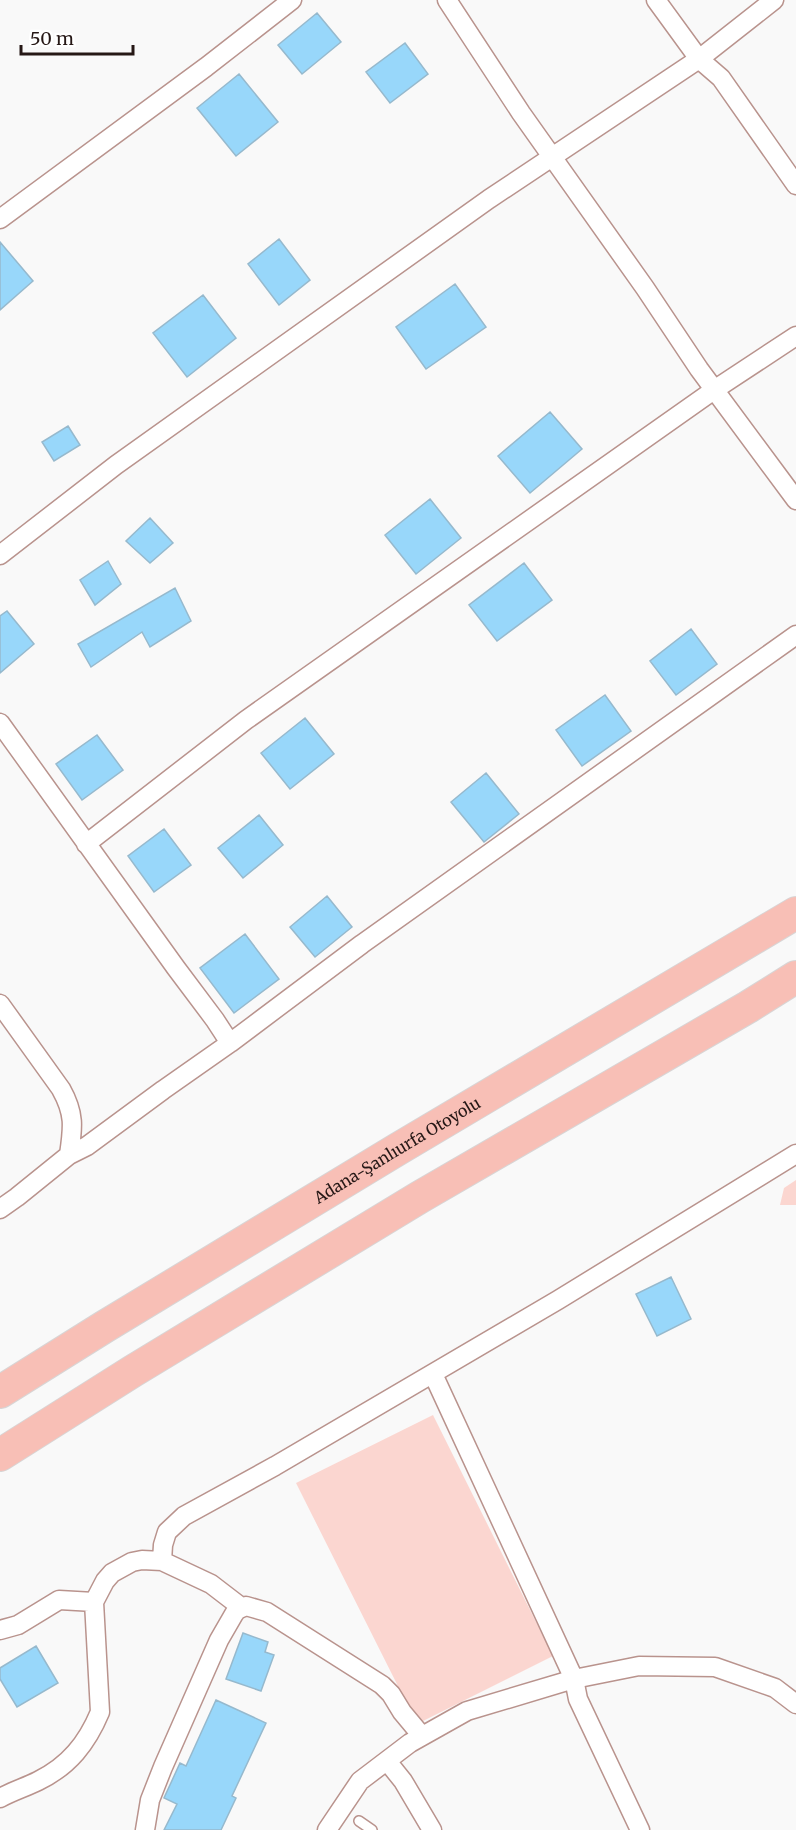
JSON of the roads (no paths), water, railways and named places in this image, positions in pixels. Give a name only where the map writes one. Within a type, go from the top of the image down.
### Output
[{"type":"highway","name":"Adana-Şanlıurfa Otoyolu","points":[[0,1392],[398,1149],[796,913]]},
{"type":"highway","points":[[0,1455],[133,1371],[420,1197],[796,977]]},
{"type":"street","points":[[0,219],[206,67],[292,0]]},
{"type":"street","points":[[447,0],[714,390],[796,500]]},
{"type":"street","points":[[656,0],[699,59],[721,78],[796,184]]},
{"type":"street","points":[[0,555],[116,465],[479,206],[699,59],[774,0]]},
{"type":"street","points":[[86,844],[246,720],[714,390],[796,336]]},
{"type":"street","points":[[0,1209],[69,1155],[87,1146],[362,944],[796,635]]},
{"type":"street","points":[[0,723],[230,1043]]},
{"type":"street","points":[[0,1004],[68,1101],[73,1120],[69,1155]]},
{"type":"street","points":[[162,1561],[167,1532],[184,1516],[433,1374],[796,1154]]},
{"type":"street","points":[[433,1374],[574,1679],[578,1699],[640,1830]]},
{"type":"street","points":[[0,1798],[36,1782],[59,1768],[80,1749],[94,1726],[100,1713],[94,1602],[105,1581],[121,1566],[141,1560],[162,1561],[211,1584],[241,1607]]},
{"type":"street","points":[[0,1630],[18,1625],[59,1600],[94,1602]]},
{"type":"street","points":[[145,1830],[150,1800],[163,1767],[219,1640],[234,1614],[241,1607],[252,1606],[267,1612],[368,1675],[391,1694],[402,1712],[422,1736]]},
{"type":"street","points":[[327,1830],[360,1781],[422,1736],[467,1711],[574,1679],[639,1666],[715,1667],[775,1688],[796,1704]]},
{"type":"street","points":[[387,1761],[432,1830]]},
{"type":"lane","points":[[359,1821],[372,1830]]}]
